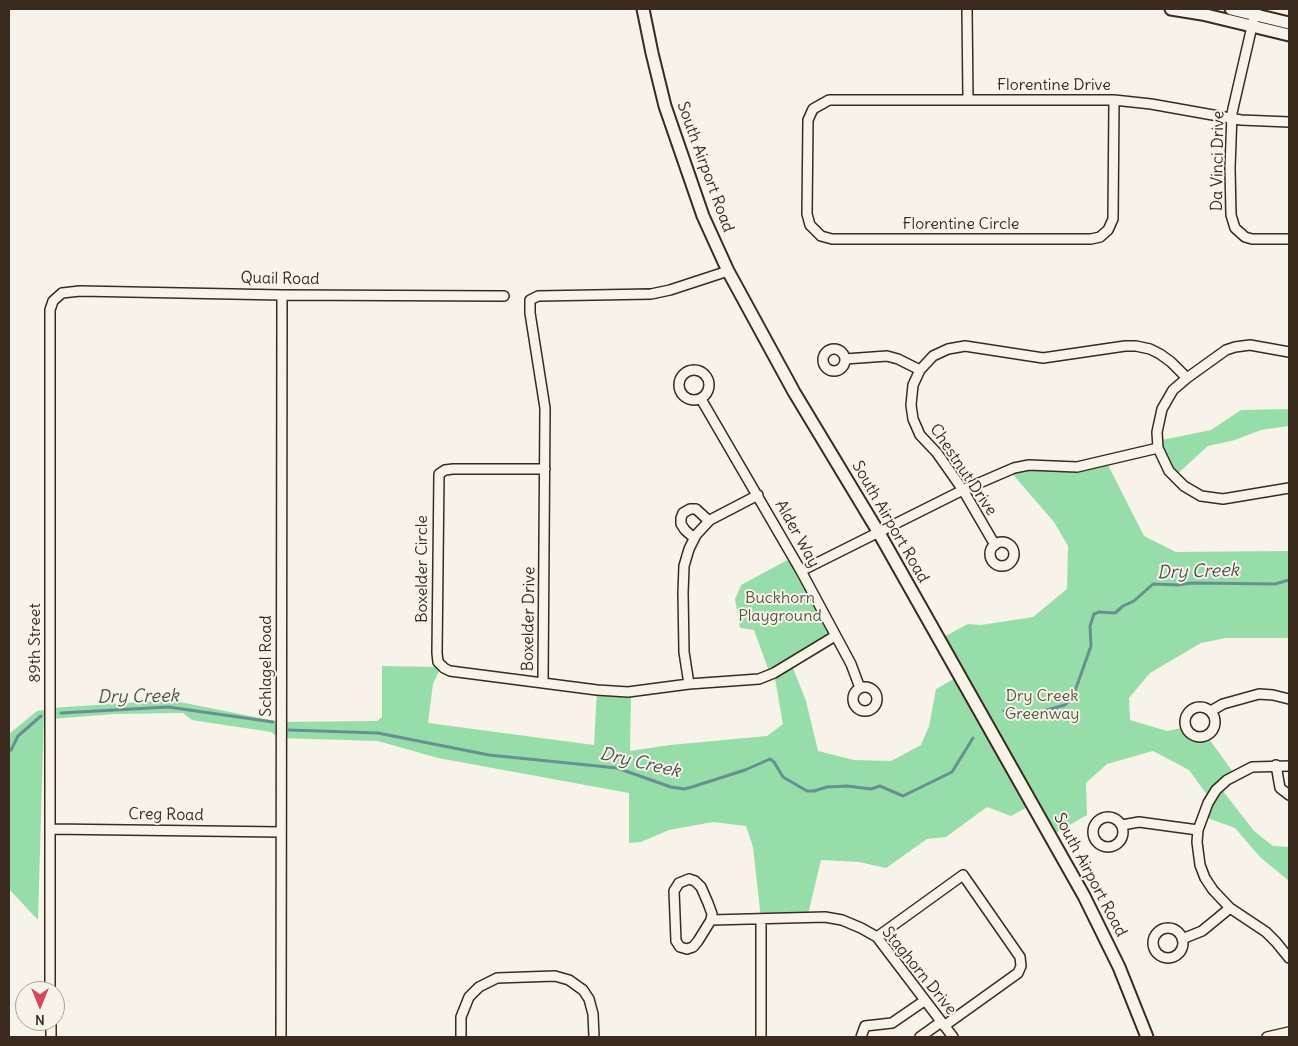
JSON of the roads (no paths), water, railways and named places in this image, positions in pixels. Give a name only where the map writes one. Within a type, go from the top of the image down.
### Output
[{"type":"main road","name":"South Airport Road","points":[[643,9],[665,106],[704,216],[728,271],[794,392],[879,533],[1084,896],[1130,991],[1147,1037]]},
{"type":"main road","points":[[1171,9],[1254,16],[1289,22]]},
{"type":"main road","points":[[1231,9],[1254,16],[1289,35]]},
{"type":"street","points":[[967,9],[968,100]]},
{"type":"street","name":"Da Vinci Drive","points":[[1254,16],[1231,119],[1231,211],[1234,226],[1241,235],[1249,239],[1289,239]]},
{"type":"street","name":"Florentine Drive","points":[[818,105],[826,101],[835,100],[1114,100],[1151,104],[1231,119],[1289,122]]},
{"type":"street","name":"Florentine Circle","points":[[818,105],[811,111],[808,123],[807,214],[811,227],[821,236],[832,239],[1091,239],[1106,233],[1113,221],[1114,100]]},
{"type":"street","name":"Boxelder Drive","points":[[728,271],[670,290],[651,294],[535,296],[529,301],[544,399],[543,682],[625,692],[689,684],[759,679],[774,673],[835,636]]},
{"type":"street","name":"Quail Road","points":[[56,297],[66,292],[80,291],[504,296]]},
{"type":"street","name":"Schlagel Road","points":[[281,1037],[282,294]]},
{"type":"street","name":"89th Street","points":[[50,981],[50,310],[56,297]]},
{"type":"street","points":[[1289,352],[1250,345],[1235,346],[1226,350],[1187,378],[1168,396],[1157,427],[1158,448],[1165,464],[1174,477],[1188,489],[1205,497],[1228,498],[1289,488]]},
{"type":"street","name":"Chestnut Drive","points":[[995,545],[963,490],[937,453],[920,434],[913,419],[911,390],[920,370],[940,352],[955,347],[970,346],[1043,358],[1136,346],[1150,349],[1160,354],[1187,378]]},
{"type":"street","points":[[845,359],[887,356],[898,359],[920,370]]},
{"type":"street","name":"Alder Way","points":[[701,398],[801,571],[851,664],[860,688]]},
{"type":"street","points":[[801,571],[963,490],[1019,466],[1077,467],[1158,448]]},
{"type":"street","name":"Boxelder Circle","points":[[543,682],[448,670],[438,662],[438,491],[439,475],[441,472],[449,469],[545,469]]},
{"type":"street","points":[[689,684],[684,652],[683,572],[686,556],[694,538],[709,521],[758,495]]},
{"type":"street","points":[[694,538],[681,524],[680,518],[684,512],[688,509],[696,509],[709,521]]},
{"type":"street","points":[[1211,711],[1223,704],[1259,694],[1273,694],[1289,699]]},
{"type":"street","points":[[1276,766],[1280,788],[1289,794]]},
{"type":"street","points":[[1289,766],[1252,767],[1227,780],[1214,793],[1208,803],[1198,830],[1197,852],[1204,874],[1213,890],[1230,908],[1266,932],[1289,958]]},
{"type":"street","points":[[1122,825],[1139,822],[1198,830]]},
{"type":"street","name":"Creg Road","points":[[50,829],[281,832]]},
{"type":"street","points":[[877,937],[963,875],[1020,957],[1021,966],[1018,973],[943,1024],[920,1037]]},
{"type":"street","points":[[689,879],[698,883],[711,909],[711,920],[693,947],[685,949],[677,944],[674,891],[678,884],[689,879]]},
{"type":"street","points":[[1182,939],[1202,931],[1230,908]]},
{"type":"street","name":"Staghorn Drive","points":[[711,920],[830,918],[852,924],[877,937],[953,1037]]},
{"type":"street","points":[[761,919],[761,1037]]},
{"type":"street","points":[[461,1037],[461,1017],[469,997],[479,987],[497,978],[555,976],[569,980],[582,990],[589,999],[593,1014],[594,1037]]},
{"type":"street","points":[[861,1037],[866,1026],[892,1023],[924,1001]]},
{"type":"street","points":[[1267,1037],[1289,1032]]},
{"type":"waterway","name":"Dry Creek","points":[[1004,711],[1036,713],[1065,705],[1076,688],[1091,646],[1090,626],[1094,614],[1099,612],[1115,613],[1123,606],[1134,601],[1153,584],[1275,584],[1289,580]]},
{"type":"waterway","name":"Dry Creek","points":[[61,713],[168,707],[273,722]]},
{"type":"waterway","name":"Dry Creek","points":[[9,751],[18,736],[41,716]]},
{"type":"waterway","name":"Dry Creek","points":[[289,730],[378,733],[489,755],[617,768],[671,787],[684,789],[745,770],[770,759],[783,777],[807,791],[827,787],[847,786],[871,789],[880,786],[903,796],[952,772],[973,738]]},
{"type":"park label","name":"Buckhorn Playground","points":[[780,607]]},
{"type":"park label","name":"Dry Creek Greenway","points":[[1042,705]]}]
